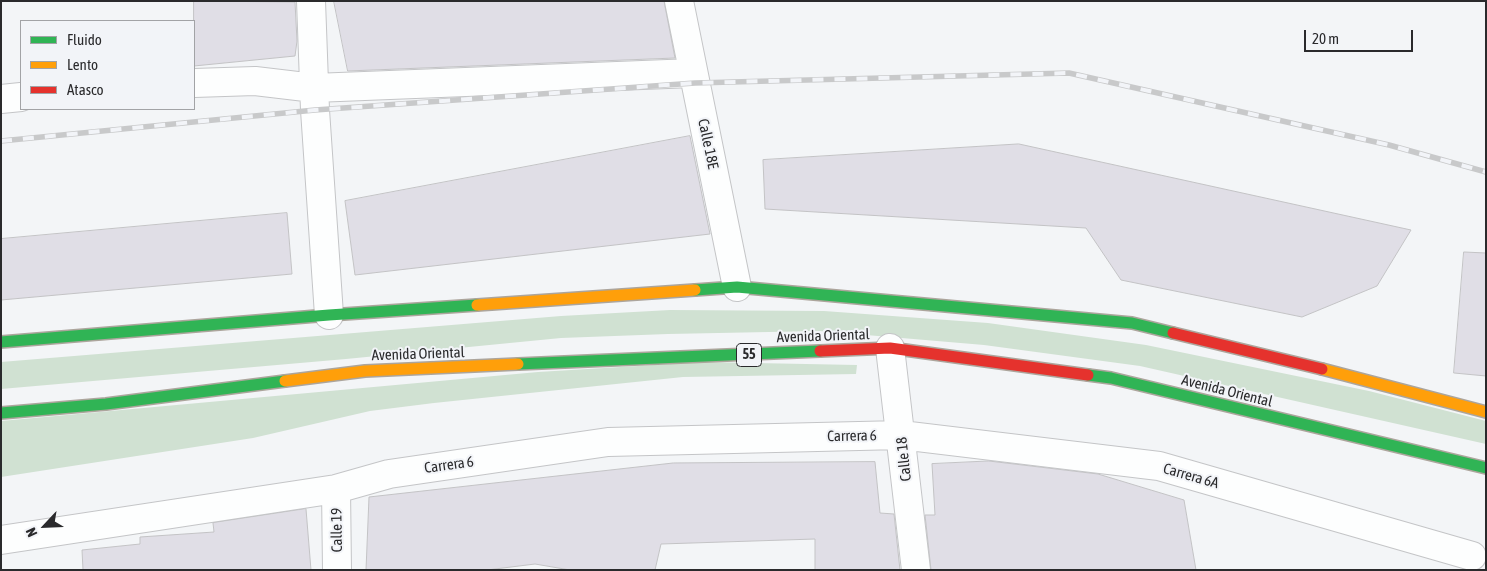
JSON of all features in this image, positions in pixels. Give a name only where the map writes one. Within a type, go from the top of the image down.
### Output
[{"type":"main road","points":[[1,342],[329,314],[737,286],[1132,322],[1486,412]]},
{"type":"main road","name":"Avenida Oriental","points":[[1,413],[106,404],[365,371],[890,348],[1111,378],[1486,468]]},
{"type":"street","points":[[311,1],[314,88],[329,314]]},
{"type":"street","name":"Calle 18E","points":[[679,1],[737,286]]},
{"type":"street","points":[[195,83],[255,81],[314,88],[693,73]]},
{"type":"street","points":[[1,99],[20,97]]},
{"type":"street","name":"Calle 18","points":[[890,348],[916,570]]},
{"type":"street","name":"Carrera 6","points":[[1,540],[336,490],[389,474],[608,442],[901,435]]},
{"type":"street","name":"Carrera 6A","points":[[901,435],[1159,466],[1472,556]]},
{"type":"street","name":"Calle 19","points":[[336,490],[337,570]]},
{"type":"green space","points":[[670,310],[824,311],[988,323],[1146,345],[1369,391],[1486,421],[1486,444],[1140,366],[984,345],[819,331],[561,338],[1,389],[1,362],[561,316]]},
{"type":"green space","points":[[704,362],[857,365],[856,374],[683,377],[370,411],[253,438],[1,477],[1,421],[538,372]]},
{"type":"building","points":[[194,1],[295,2],[297,41],[295,56],[195,66]]},
{"type":"building","points":[[334,1],[664,1],[675,58],[348,71]]},
{"type":"building","points":[[690,136],[710,234],[355,275],[345,201]]},
{"type":"building","points":[[1019,144],[1411,230],[1377,286],[1302,317],[1121,280],[1086,228],[765,209],[763,160]]},
{"type":"building","points":[[287,213],[292,274],[1,300],[1,239]]},
{"type":"building","points":[[1464,252],[1486,253],[1486,376],[1454,373]]},
{"type":"building","points":[[989,461],[1098,474],[1184,500],[1196,570],[931,570],[925,515],[935,515],[932,464]]},
{"type":"building","points":[[875,462],[880,513],[894,514],[900,570],[815,570],[815,539],[661,544],[655,570],[570,570],[535,564],[487,570],[366,570],[369,497],[673,463]]},
{"type":"building","points":[[306,509],[311,570],[83,570],[82,550],[140,544],[140,537],[214,532],[213,523]]},
{"type":"railway","points":[[1,141],[315,110],[695,83],[1069,73],[1389,145],[1486,172]]},
{"type":"traffic: fast","points":[[695,290],[737,287],[1132,323],[1173,333]]},
{"type":"traffic: fast","points":[[1,342],[477,305]]},
{"type":"traffic: fast","points":[[518,364],[820,351]]},
{"type":"traffic: fast","points":[[1088,375],[1111,378],[1486,468]]},
{"type":"traffic: fast","points":[[1,413],[106,404],[285,381]]},
{"type":"traffic: slow","points":[[477,305],[695,290]]},
{"type":"traffic: slow","points":[[285,381],[365,371],[518,364]]},
{"type":"traffic: slow","points":[[1322,369],[1486,412]]},
{"type":"traffic: jam","points":[[1173,333],[1322,369]]},
{"type":"traffic: jam","points":[[820,351],[890,348],[1088,375]]}]
